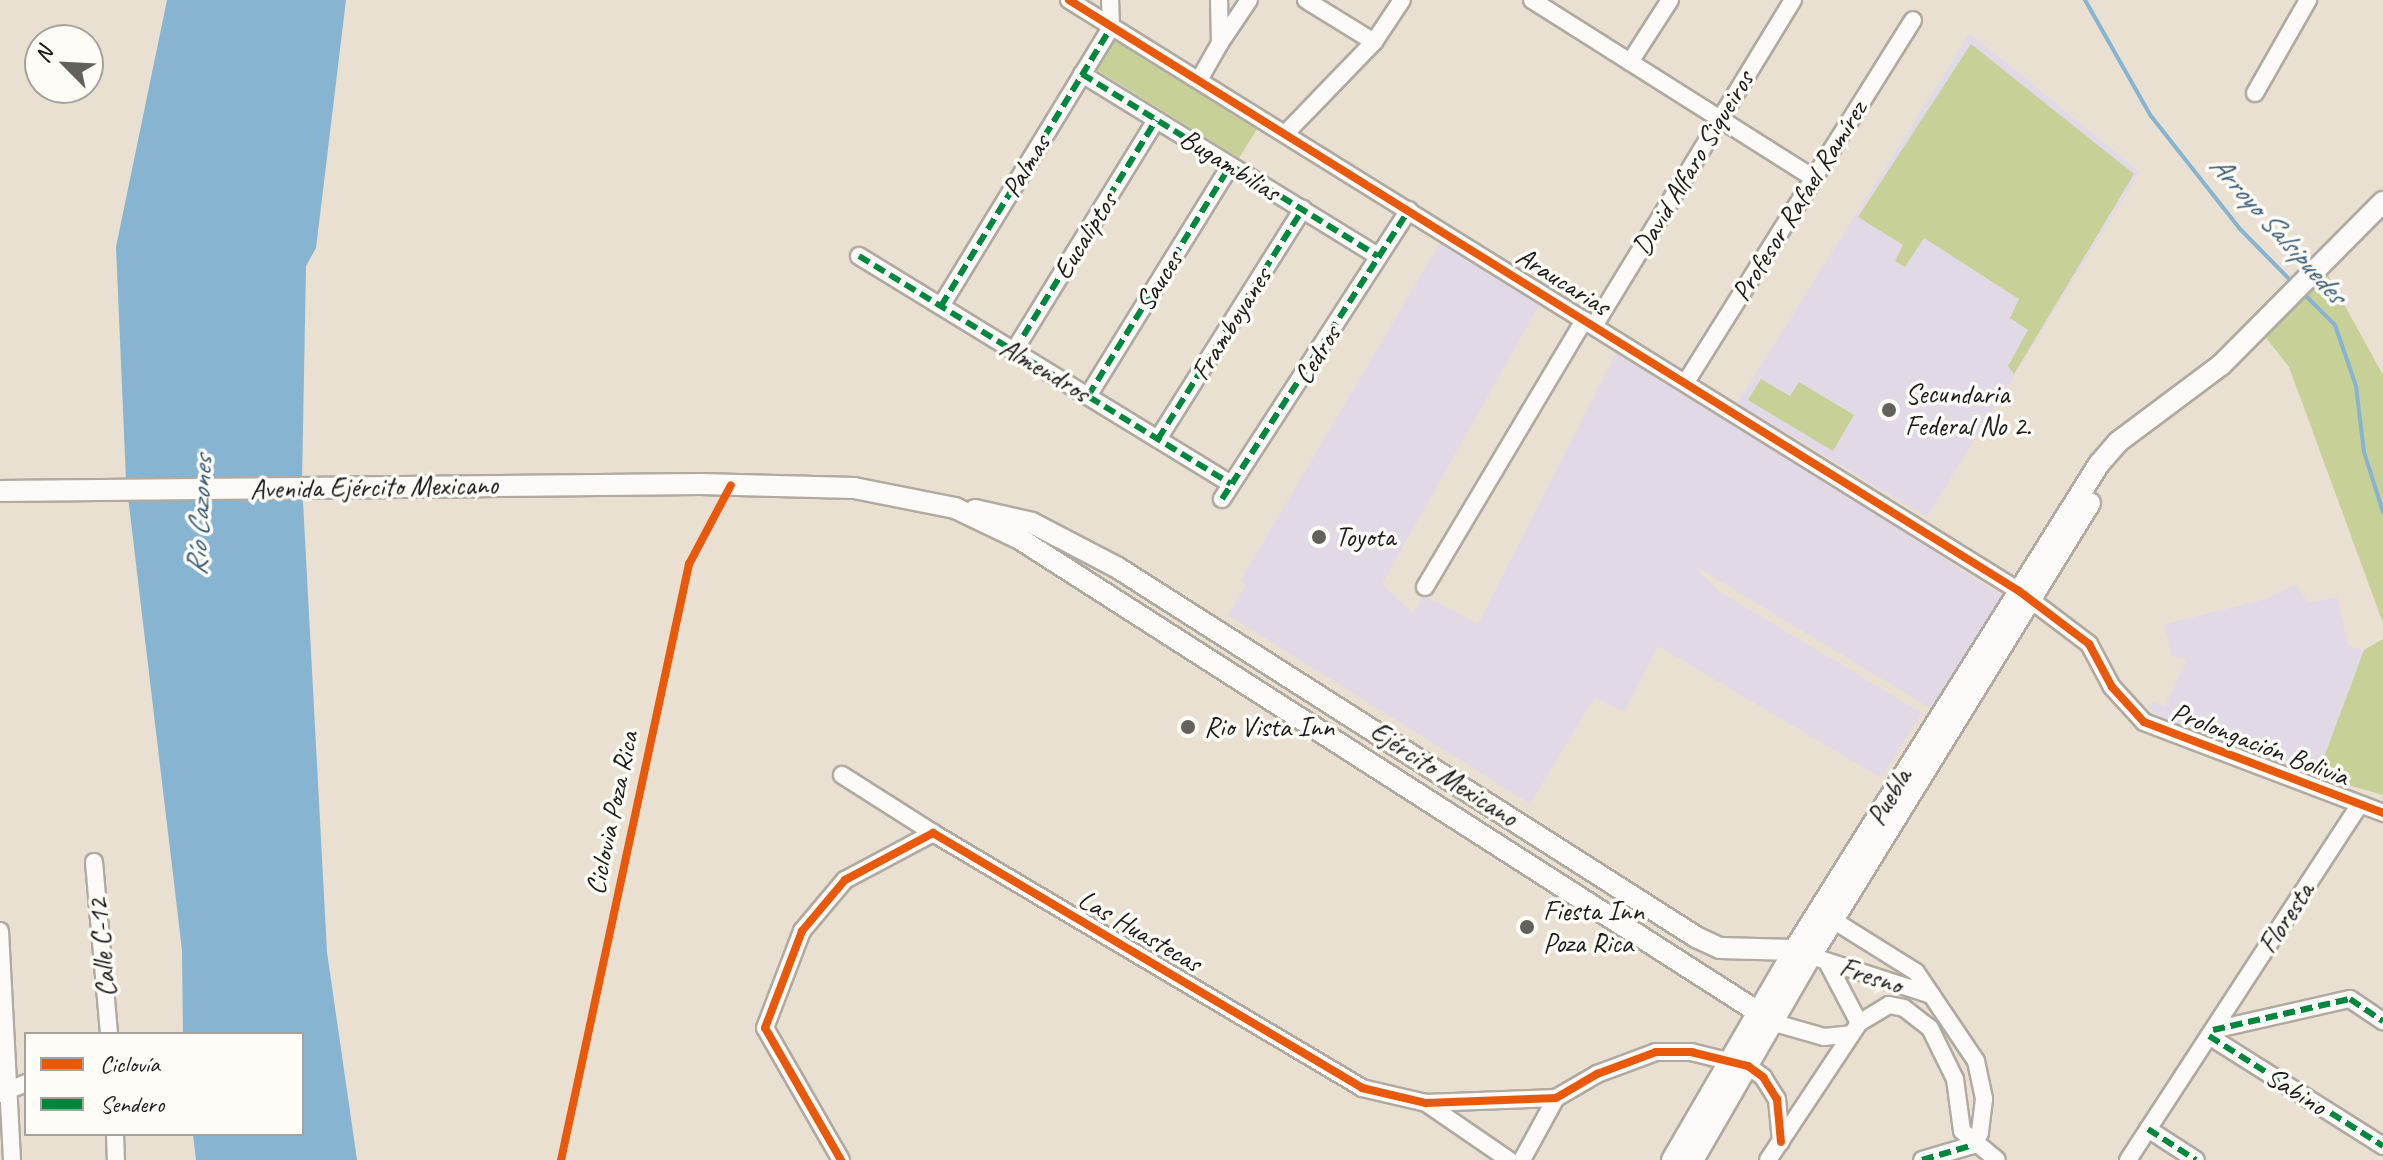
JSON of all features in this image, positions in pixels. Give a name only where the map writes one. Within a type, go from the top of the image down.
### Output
[{"type":"main road","name":"Puebla","points":[[1811,956],[2118,442],[2221,365],[2377,209]]},
{"type":"main road","name":"Avenida Ejército Mexicano","points":[[0,491],[700,484]]},
{"type":"main road","name":"Ejército Mexicano","points":[[700,484],[854,488],[1032,523],[1118,568],[1720,948]]},
{"type":"main road","name":"Ejército Mexicano","points":[[955,508],[1020,539],[1695,968],[1767,1018]]},
{"type":"main road","points":[[1104,594],[1118,568]]},
{"type":"main road","name":"Puebla","points":[[1672,1160],[1811,956],[2025,596]]},
{"type":"main road","points":[[1376,767],[1393,741]]},
{"type":"main road","points":[[1695,968],[1720,948],[1811,956]]},
{"type":"main road","name":"Puebla","points":[[1693,1160],[1739,1064]]},
{"type":"street","name":"Araucarias","points":[[1069,0],[2025,596]]},
{"type":"street","points":[[1110,0],[1111,27]]},
{"type":"street","points":[[1219,0],[1220,43]]},
{"type":"street","points":[[1199,80],[1249,0]]},
{"type":"street","points":[[1306,0],[1374,42]]},
{"type":"street","points":[[1286,133],[1374,42],[1402,0]]},
{"type":"street","points":[[1630,62],[1670,0]]},
{"type":"street","name":"David Alfaro Siqueiros","points":[[1589,323],[1793,0]]},
{"type":"street","points":[[2255,93],[2308,0]]},
{"type":"street","points":[[1538,1],[1814,178]]},
{"type":"street","name":"Profesor Rafael Ramírez","points":[[1686,382],[1913,20]]},
{"type":"street","name":"Palmas","points":[[941,306],[1111,27]]},
{"type":"street","name":"Bugambilias","points":[[1082,74],[1378,256]]},
{"type":"street","name":"Eucaliptos","points":[[1014,351],[1156,120]]},
{"type":"street","name":"Sauces","points":[[1088,396],[1230,166]]},
{"type":"street","name":"Framboyanes","points":[[1158,439],[1303,209]]},
{"type":"street","name":"Cedros","points":[[1222,499],[1409,210]]},
{"type":"street","name":"Almendros","points":[[859,256],[1231,484]]},
{"type":"street","name":"Araucarias","points":[[1425,587],[1589,323]]},
{"type":"street","name":"Prolongación Bolivia","points":[[2025,596],[2089,644],[2112,687],[2144,722],[2383,813]]},
{"type":"street","name":"Las Huastecas","points":[[842,775],[933,833],[1362,1088],[1426,1103],[1556,1098],[1597,1074],[1656,1052],[1691,1052],[1739,1064]]},
{"type":"street","name":"Floresta","points":[[2128,1160],[2359,806]]},
{"type":"street","points":[[841,1160],[765,1028],[802,931],[845,880],[933,833]]},
{"type":"street","name":"Calle C-12","points":[[94,862],[109,1032]]},
{"type":"street","name":"Fresno","points":[[1833,920],[1916,972],[1976,1061],[1984,1099],[1973,1145]]},
{"type":"street","points":[[0,931],[3,1093],[12,1160]]},
{"type":"street","points":[[1811,956],[1855,1029]]},
{"type":"street","name":"Fresno","points":[[1811,956],[1932,995]]},
{"type":"street","points":[[2211,1033],[2350,999],[2383,1021]]},
{"type":"street","points":[[1767,1018],[1824,1037],[1855,1029],[1889,1005],[1919,1015],[1947,1056],[1962,1131],[1973,1145],[1997,1160]]},
{"type":"street","points":[[1768,1160],[1855,1029]]},
{"type":"street","name":"Sabino","points":[[2211,1033],[2383,1146]]},
{"type":"street","points":[[1739,1064],[1777,1099],[1781,1142]]},
{"type":"street","points":[[3,1093],[24,1084]]},
{"type":"street","points":[[1522,1160],[1556,1098]]},
{"type":"street","points":[[1426,1103],[1509,1160]]},
{"type":"street","points":[[2148,1129],[2196,1160]]},
{"type":"street","points":[[115,1136],[116,1160]]},
{"type":"street","points":[[1922,1160],[1973,1145]]},
{"type":"shaded area","points":[[1970,33],[2140,172],[1927,517],[1737,403]]},
{"type":"shaded area","points":[[1440,243],[1541,302],[1382,584],[1412,613],[1424,595],[1478,624],[1619,347],[2004,597],[1933,710],[1695,566],[1717,590],[1922,713],[1881,778],[1658,646],[1624,712],[1595,697],[1530,804],[1228,615],[1246,585],[1240,581]]},
{"type":"shaded area","points":[[2295,584],[2309,603],[2338,597],[2348,646],[2364,650],[2317,776],[2156,717],[2149,709],[2152,702],[2165,706],[2187,660],[2171,656],[2165,624],[2266,599]]},
{"type":"green space","points":[[1115,41],[1257,129],[1239,158],[1097,70]]},
{"type":"green space","points":[[1971,44],[2134,174],[2014,374],[2008,366],[2028,330],[2010,318],[2019,299],[1924,238],[1905,267],[1895,261],[1903,245],[1858,217]]},
{"type":"green space","points":[[2324,268],[2383,375],[2383,623],[2289,367],[2266,338]]},
{"type":"green space","points":[[1761,379],[1790,396],[1799,382],[1854,415],[1833,451],[1748,400]]},
{"type":"green space","points":[[2383,639],[2383,795],[2317,776],[2364,650]]},
{"type":"water","name":"Río Cazones","points":[[167,0],[346,0],[316,248],[306,266],[302,483],[327,952],[357,1160],[196,1160],[193,1136],[304,1136],[304,1032],[183,1032],[182,950],[126,480],[116,247]]},
{"type":"waterway","name":"Arroyo Salsipuedes","points":[[2085,0],[2151,116],[2239,228],[2292,282]]},
{"type":"waterway","name":"Arroyo Salsipuedes","points":[[2301,291],[2335,325],[2356,386],[2364,452],[2383,512]]},
{"type":"marked path","points":[[941,306],[1111,27]]},
{"type":"marked path","points":[[1082,74],[1378,256]]},
{"type":"marked path","points":[[1014,351],[1156,120]]},
{"type":"marked path","points":[[1088,396],[1230,166]]},
{"type":"marked path","points":[[1158,439],[1303,209]]},
{"type":"marked path","points":[[1222,499],[1409,210]]},
{"type":"marked path","points":[[859,256],[1231,484]]},
{"type":"marked path","points":[[2213,1030],[2350,999],[2383,1021]]},
{"type":"marked path","points":[[2209,1036],[2383,1146]]},
{"type":"marked path","points":[[2148,1129],[2196,1160]]},
{"type":"marked path","points":[[1922,1160],[1973,1145]]},
{"type":"cycle path","points":[[1069,0],[2019,591],[2089,644],[2112,687],[2144,722],[2383,813]]},
{"type":"cycle path","name":"Ciclovia Poza Rica","points":[[561,1160],[689,564],[731,485]]},
{"type":"cycle path","points":[[841,1160],[765,1028],[802,931],[845,880],[933,833],[1362,1088],[1426,1103],[1556,1098],[1597,1074],[1656,1052],[1691,1052],[1748,1066],[1763,1077],[1777,1099],[1781,1142]]},
{"type":"place","name":"Secundaria Federal No 2.","points":[[1889,410]]},
{"type":"place","name":"Toyota","points":[[1319,537]]},
{"type":"place","name":"Rio Vista Inn","points":[[1188,727]]},
{"type":"place","name":"Fiesta Inn Poza Rica","points":[[1527,927]]}]
